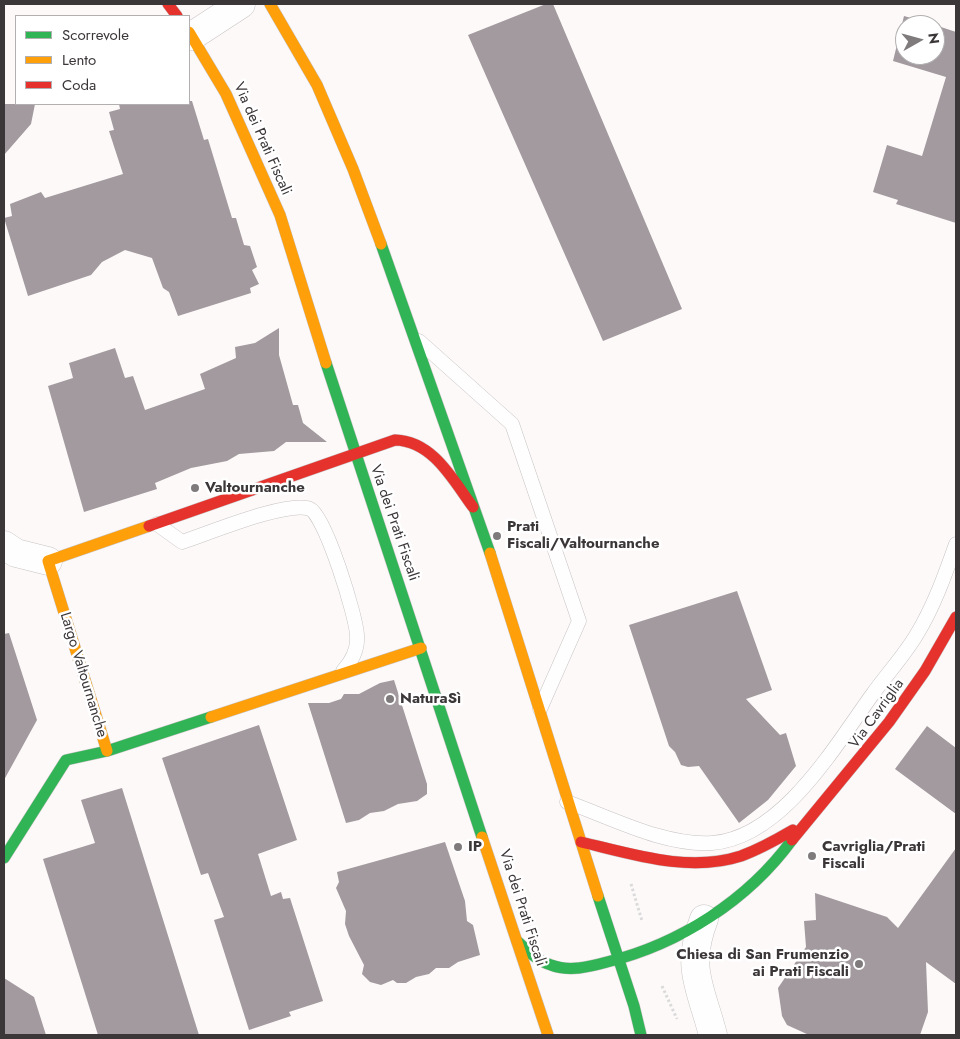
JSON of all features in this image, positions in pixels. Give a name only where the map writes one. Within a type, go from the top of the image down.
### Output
[{"type":"main road","name":"Via dei Prati Fiscali","points":[[168,4],[176,15]]},
{"type":"main road","points":[[270,4],[317,85],[338,133],[380,242],[412,336],[478,513],[641,1035]]},
{"type":"main road","name":"Via dei Prati Fiscali","points":[[190,35],[226,94],[280,215],[355,455],[421,648],[548,1035]]},
{"type":"main road","points":[[48,561],[355,455],[393,440],[409,441],[421,445],[432,454],[478,513]]},
{"type":"main road","name":"Largo Valtournanche","points":[[48,561],[107,751],[421,648]]},
{"type":"main road","name":"Via Cavriglia","points":[[517,941],[535,959],[555,968],[579,970],[619,960],[651,949],[704,919],[731,900],[773,863],[808,819],[862,759],[905,704],[956,617]]},
{"type":"main road","points":[[4,858],[66,760],[107,751]]},
{"type":"main road","name":"Via Cavriglia","points":[[581,842],[657,860],[710,862],[754,852],[808,819]]},
{"type":"street","points":[[190,26],[241,4]]},
{"type":"street","points":[[4,545],[16,553],[48,561]]},
{"type":"street","points":[[704,919],[695,945],[694,966],[713,1035]]},
{"type":"lane","points":[[412,336],[512,424],[522,452],[579,621],[539,712]]},
{"type":"lane","points":[[157,524],[182,542],[289,507],[312,509],[326,530],[354,618],[357,636],[352,659],[339,675]]},
{"type":"lane","points":[[567,802],[654,834],[685,842],[727,841],[746,834],[763,824],[800,791],[822,765],[916,636],[935,599],[956,544]]},
{"type":"path","points":[[630,881],[644,926]]},
{"type":"path","points":[[662,986],[680,1026]]},
{"type":"building","points":[[546,4],[553,4],[682,309],[603,341],[468,35]]},
{"type":"building","points":[[945,28],[956,32],[956,223],[896,204],[898,200],[873,192],[887,145],[922,156],[946,77],[906,65],[945,65]]},
{"type":"building","points":[[190,101],[192,101],[204,140],[208,139],[232,218],[236,218],[244,245],[250,246],[257,267],[252,270],[259,284],[250,288],[251,293],[178,316],[169,292],[163,288],[152,258],[125,250],[102,262],[91,275],[28,296],[4,218],[12,216],[10,204],[41,192],[45,198],[123,174],[109,131],[114,130],[109,112],[120,109],[119,105],[190,105]]},
{"type":"building","points":[[4,104],[35,105],[31,124],[4,155]]},
{"type":"building","points":[[279,328],[279,355],[293,405],[298,405],[303,423],[327,442],[286,442],[274,451],[239,454],[227,461],[191,468],[155,483],[157,489],[84,512],[48,386],[73,378],[69,363],[115,348],[125,378],[133,376],[145,410],[205,389],[200,374],[236,358],[235,347],[255,343]]},
{"type":"building","points":[[737,591],[772,690],[746,699],[780,735],[786,733],[796,766],[768,800],[739,823],[699,766],[688,767],[681,765],[675,752],[669,746],[629,625]]},
{"type":"building","points":[[9,633],[37,720],[4,780],[4,634]]},
{"type":"building","points":[[394,680],[427,784],[427,794],[417,801],[398,804],[384,811],[370,813],[359,820],[346,823],[308,703],[329,703],[341,699],[344,694],[359,694],[380,683]]},
{"type":"building","points":[[259,725],[297,840],[258,854],[271,896],[281,892],[283,899],[290,898],[323,1001],[289,1012],[291,1016],[249,1030],[214,920],[224,917],[208,873],[201,875],[162,758]]},
{"type":"building","points":[[927,726],[956,748],[956,814],[895,769]]},
{"type":"building","points":[[122,788],[199,1035],[98,1035],[43,859],[95,843],[81,800]]},
{"type":"building","points":[[445,842],[465,901],[467,921],[473,925],[480,955],[458,962],[449,968],[436,968],[429,974],[416,977],[406,983],[397,983],[393,980],[381,985],[370,982],[362,974],[364,965],[345,924],[346,911],[336,888],[339,882],[337,872]]},
{"type":"building","name":"Chiesa di San Frumenzio ai Prati Fiscali","points":[[956,848],[956,984],[926,962],[928,1012],[920,1035],[809,1035],[787,1025],[782,1016],[778,988],[806,947],[804,921],[816,920],[815,893],[887,917],[898,928]]},
{"type":"building","points":[[4,978],[34,997],[46,1035],[4,1035]]},
{"type":"traffic: fast","points":[[381,244],[490,553]]},
{"type":"traffic: fast","points":[[326,363],[482,837]]},
{"type":"traffic: fast","points":[[4,858],[66,760],[107,751],[211,717]]},
{"type":"traffic: fast","points":[[517,941],[541,961],[565,968],[593,966],[634,954],[661,944],[710,917],[755,882],[792,840]]},
{"type":"traffic: fast","points":[[598,896],[634,1006],[641,1035]]},
{"type":"traffic: slow","points":[[270,4],[317,85],[353,169],[381,244]]},
{"type":"traffic: slow","points":[[190,34],[226,94],[280,215],[326,363]]},
{"type":"traffic: slow","points":[[107,751],[48,561],[149,526]]},
{"type":"traffic: slow","points":[[490,553],[598,896]]},
{"type":"traffic: slow","points":[[211,717],[421,648]]},
{"type":"traffic: slow","points":[[482,837],[548,1035]]},
{"type":"traffic: jam","points":[[168,4],[176,15]]},
{"type":"traffic: jam","points":[[149,526],[395,440],[408,442],[420,447],[431,455],[450,474],[473,507]]},
{"type":"traffic: jam","points":[[792,840],[889,722],[925,671],[956,617]]},
{"type":"traffic: jam","points":[[581,842],[661,860],[701,863],[741,856],[793,830]]},
{"type":"place","name":"Valtournanche","points":[[195,488]]},
{"type":"place","name":"Prati Fiscali/Valtournanche","points":[[497,536]]},
{"type":"place","name":"NaturaSì","points":[[390,699]]},
{"type":"place","name":"IP","points":[[458,847]]},
{"type":"place","name":"Cavriglia/Prati Fiscali","points":[[812,856]]},
{"type":"place","name":"Chiesa di San Frumenzio ai Prati Fiscali","points":[[859,964]]}]
